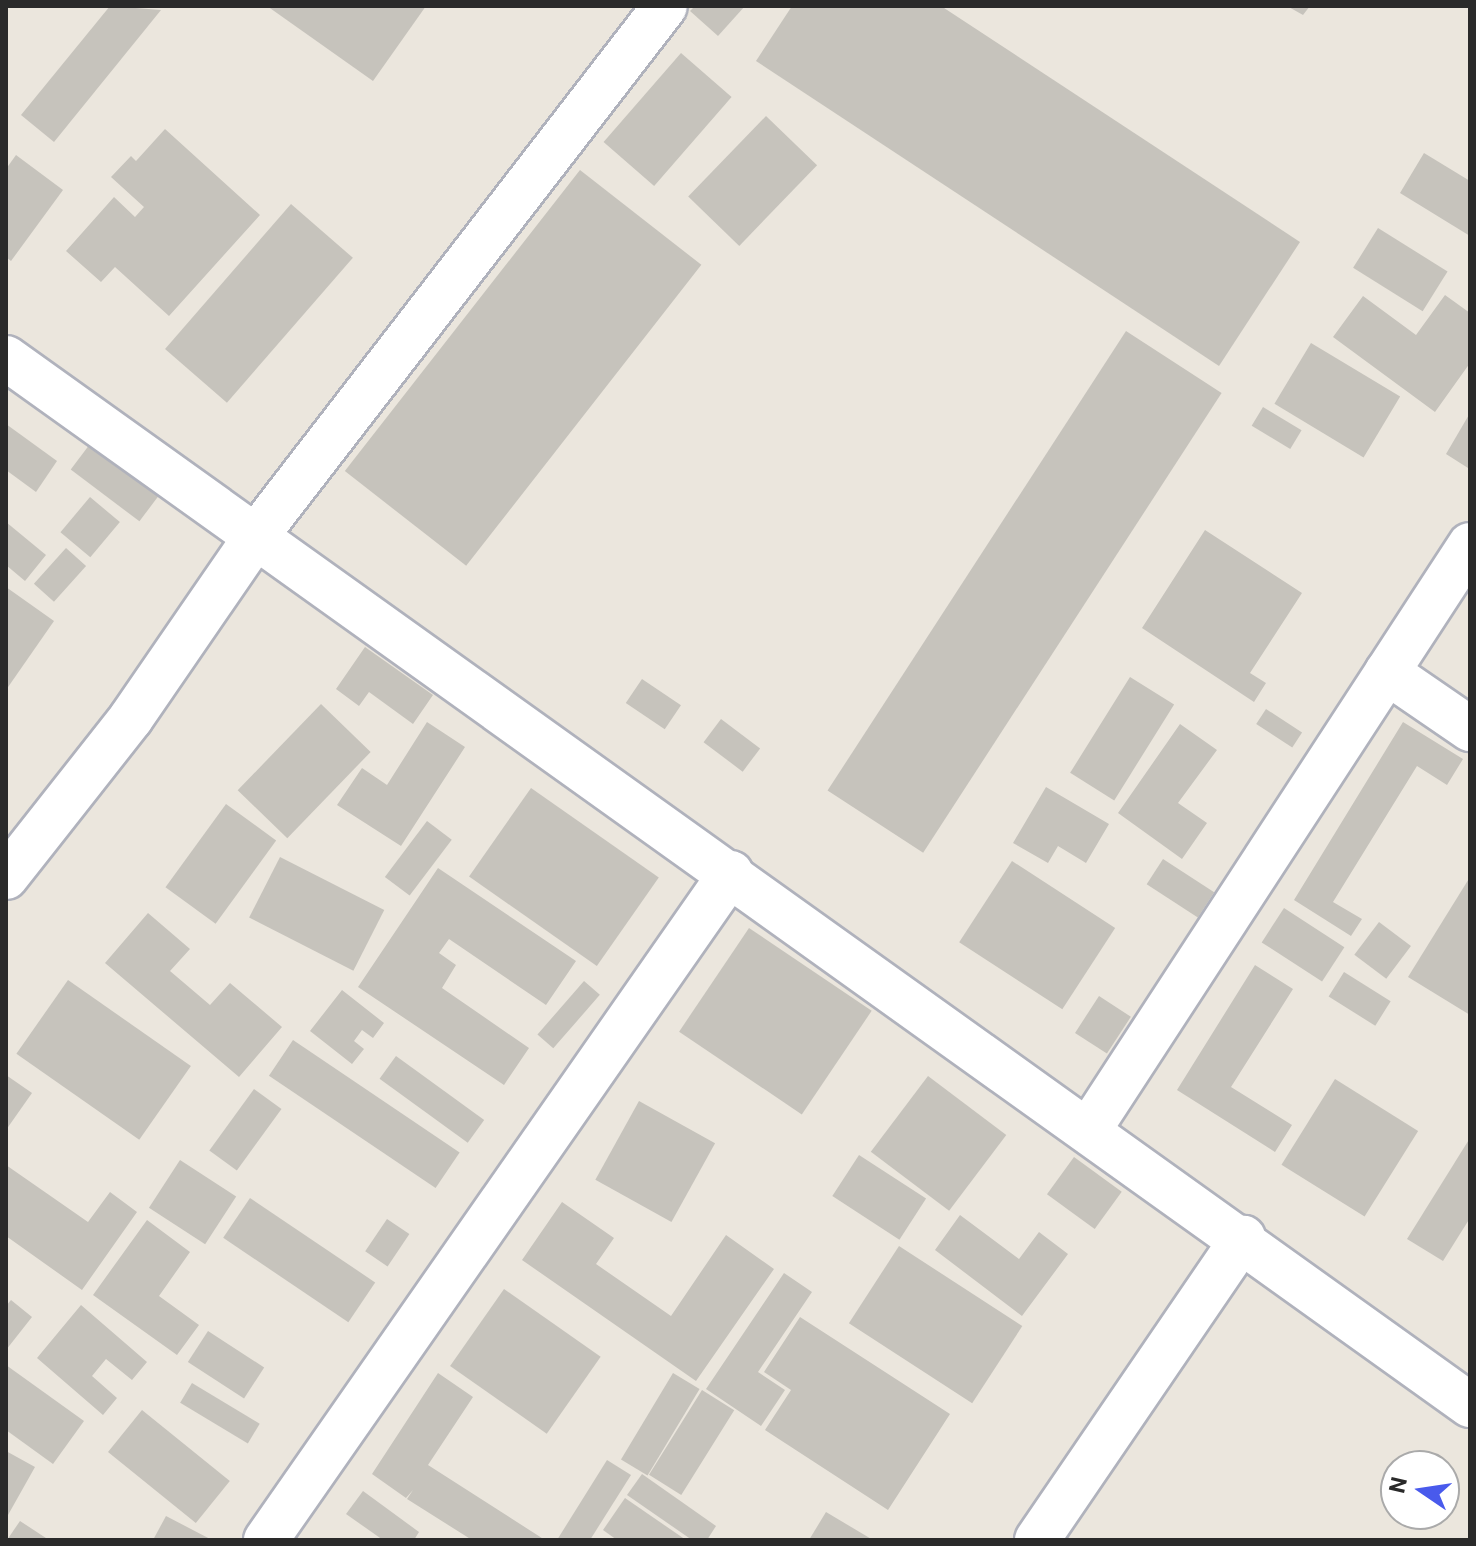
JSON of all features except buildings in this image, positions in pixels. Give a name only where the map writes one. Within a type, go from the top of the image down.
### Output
[{"type":"street","points":[[6,877],[131,718],[256,536],[665,6]]},
{"type":"street","points":[[6,358],[1090,1128],[1470,1405]]},
{"type":"street","points":[[1090,1128],[1470,545]]},
{"type":"street","points":[[1387,672],[1470,729]]},
{"type":"street","points":[[266,1540],[731,873]]},
{"type":"street","points":[[1037,1540],[1243,1238]]}]
